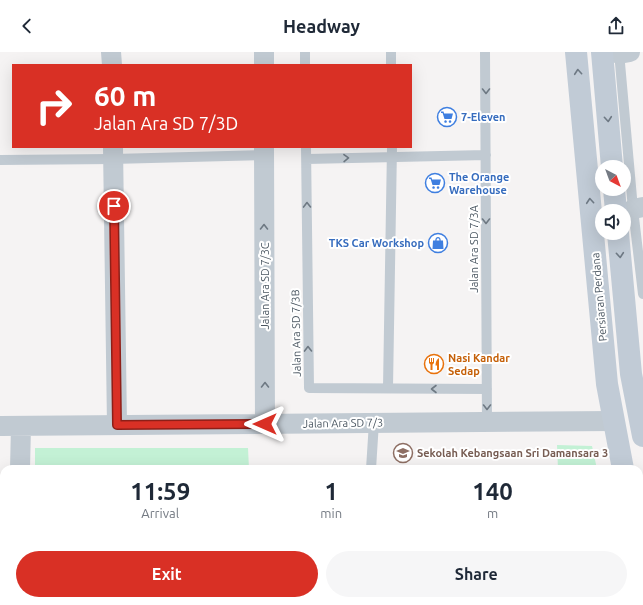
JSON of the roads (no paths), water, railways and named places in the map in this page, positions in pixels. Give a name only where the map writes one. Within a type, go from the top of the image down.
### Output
[{"type":"main road","name":"Persiaran Perdana","points":[[576,52],[606,376],[622,465]]},
{"type":"main road","points":[[612,160],[618,53]]},
{"type":"main road","points":[[620,196],[627,204]]},
{"type":"main road","points":[[619,240],[631,374],[643,436]]},
{"type":"main road","points":[[622,276],[614,330],[621,398],[614,421],[628,439],[634,465]]},
{"type":"street","points":[[111,52],[112,64]]},
{"type":"street","points":[[264,52],[264,64]]},
{"type":"street","name":"Jalan Ara SD 7/3C","points":[[264,151],[265,424]]},
{"type":"street","points":[[113,153],[117,425]]},
{"type":"street","name":"Jalan Ara SD 7/3","points":[[0,426],[614,421]]},
{"type":"street","points":[[20,465],[21,426]]},
{"type":"lane","points":[[305,52],[305,64]]},
{"type":"lane","points":[[391,52],[391,64]]},
{"type":"lane","name":"Jalan Ara SD 7/3A","points":[[485,52],[487,423]]},
{"type":"lane","points":[[618,53],[631,204]]},
{"type":"lane","name":"Jalan Ara SD 7/3B","points":[[306,148],[309,388],[487,389]]},
{"type":"lane","points":[[0,160],[113,153],[264,151]]},
{"type":"lane","points":[[388,388],[393,152]]},
{"type":"lane","points":[[307,159],[393,152],[486,155]]},
{"type":"lane","points":[[631,209],[643,294]]},
{"type":"lane","points":[[371,465],[374,422]]},
{"type":"place","name":"7-Eleven","points":[[447,117]]},
{"type":"place","name":"The Orange Warehouse","points":[[435,183]]},
{"type":"place","name":"TKS Car Workshop","points":[[438,243]]},
{"type":"place","name":"Nasi Kandar Sedap","points":[[434,364]]},
{"type":"place","name":"Sekolah Kebangsaan Sri Damansara 3","points":[[403,453]]}]
